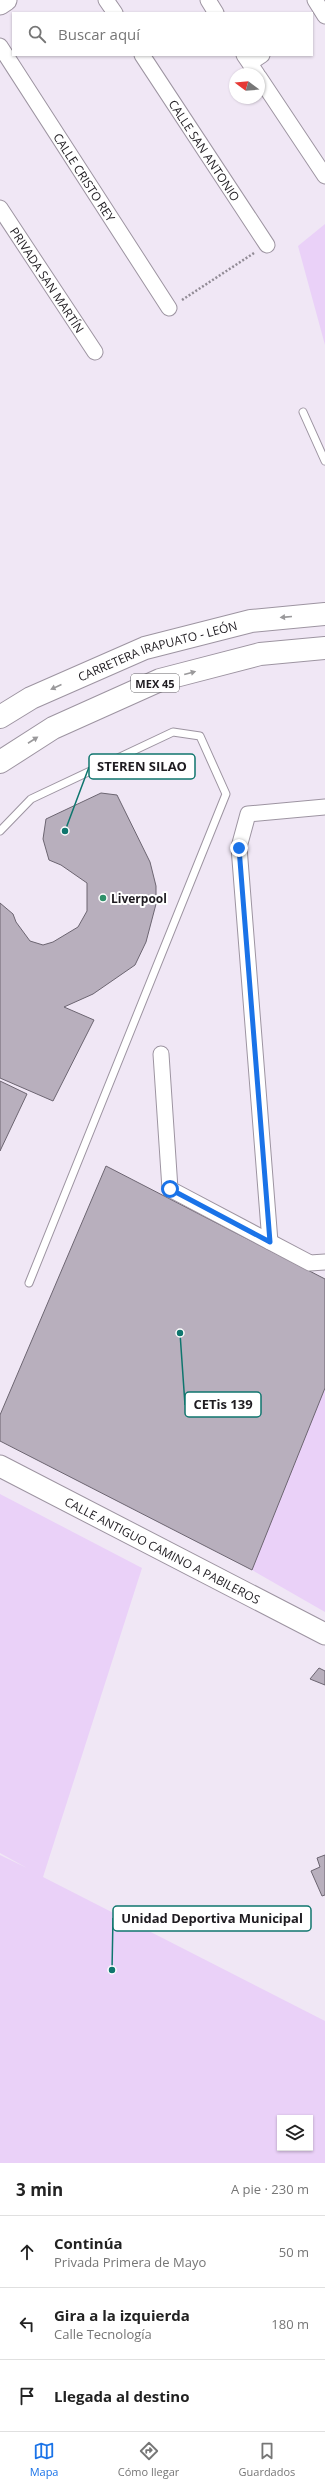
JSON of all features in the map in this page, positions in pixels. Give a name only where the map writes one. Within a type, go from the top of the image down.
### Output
[{"type":"highway","name":"CARRETERA IRAPUATO - LEÓN","points":[[0,717],[31,698],[145,648],[251,621],[325,614]]},
{"type":"highway","name":"MEX 45","points":[[0,762],[53,728],[160,680],[260,654],[325,648]]},
{"type":"street","points":[[0,4],[6,0]]},
{"type":"street","points":[[106,0],[114,12]]},
{"type":"street","points":[[208,0],[215,12]]},
{"type":"street","points":[[315,0],[320,17]]},
{"type":"street","name":"CALLE CRISTO REY","points":[[0,46],[169,308]]},
{"type":"street","name":"CALLE SAN ANTONIO","points":[[143,56],[267,244]]},
{"type":"street","points":[[265,86],[325,176]]},
{"type":"street","name":"PRIVADA SAN MARTÍN","points":[[0,208],[95,352]]},
{"type":"street","points":[[270,1242],[239,848],[248,814],[325,807]]},
{"type":"street","points":[[161,1054],[170,1189],[310,1264],[325,1262]]},
{"type":"street","name":"CALLE ANTIGUO CAMINO A PABILEROS","points":[[0,1466],[325,1634]]},
{"type":"lane","points":[[303,412],[325,461]]},
{"type":"lane","points":[[0,831],[31,799],[173,732],[200,736],[226,794],[29,1282]]},
{"type":"path","points":[[169,308],[267,244]]},
{"type":"shaded area","points":[[325,224],[325,345],[298,246]]},
{"type":"shaded area","points":[[325,1388],[325,1612],[252,1570]]},
{"type":"shaded area","points":[[0,1494],[142,1568],[43,1877],[325,2021],[325,2163],[0,2163],[0,1855],[27,1868],[0,1853]]},
{"type":"building","points":[[101,793],[117,795],[150,862],[156,886],[156,904],[146,942],[135,965],[93,994],[64,1007],[94,1020],[53,1101],[0,1078],[0,903],[13,914],[16,922],[30,941],[43,945],[53,942],[78,927],[87,911],[87,883],[61,865],[49,860],[43,839],[46,819]]},
{"type":"building","points":[[0,1081],[27,1094],[0,1151]]},
{"type":"building","points":[[106,1166],[325,1279],[325,1388],[252,1570],[0,1441],[0,1415]]},
{"type":"building","points":[[319,1668],[325,1671],[325,1685],[310,1679]]},
{"type":"building","points":[[325,1855],[325,1895],[322,1896],[311,1871],[320,1867],[317,1858]]},
{"type":"place","name":"STEREN SILAO","points":[[65,831]]},
{"type":"place","name":"Liverpool","points":[[103,898]]},
{"type":"place","name":"CETis 139","points":[[180,1333]]},
{"type":"place","name":"Unidad Deportiva Municipal","points":[[112,1970]]},
{"type":"route","points":[[170,1189],[270,1242],[239,848]]}]
